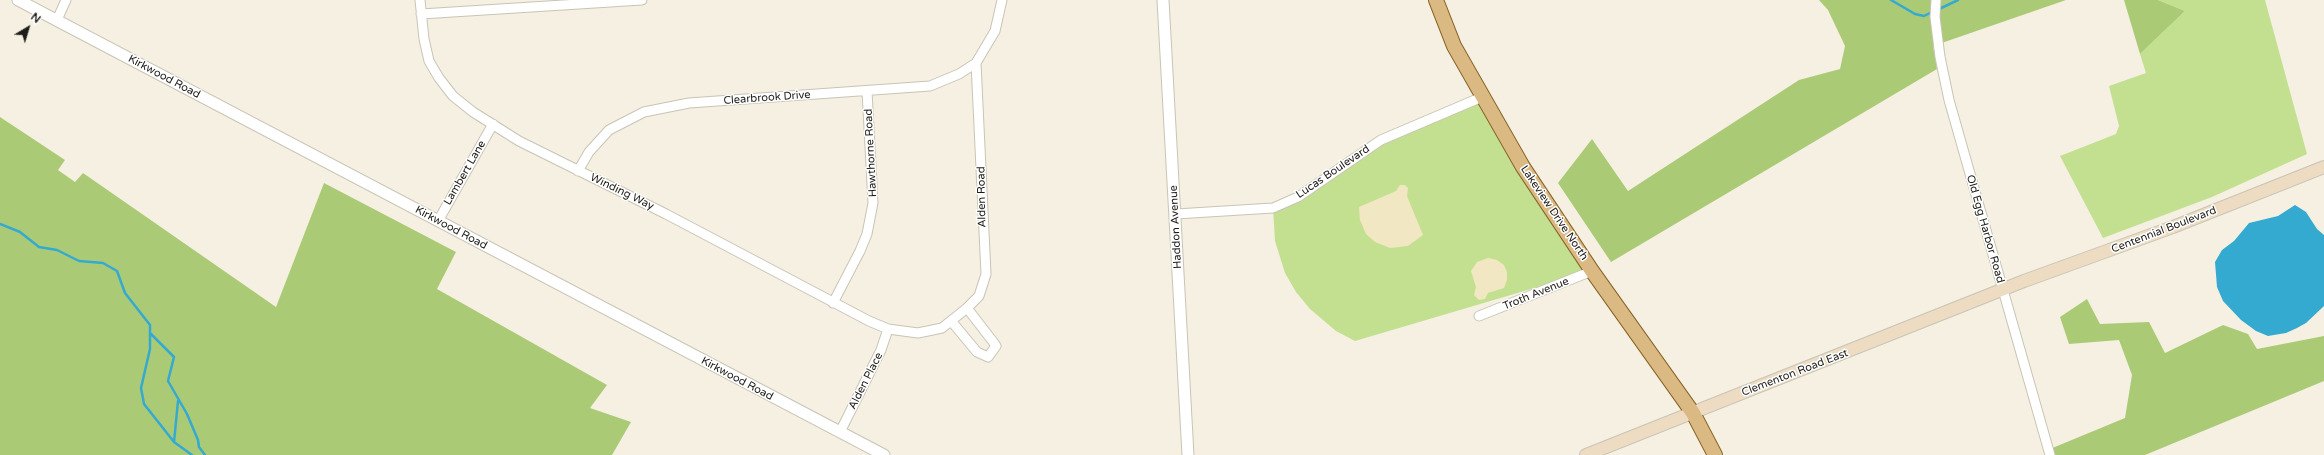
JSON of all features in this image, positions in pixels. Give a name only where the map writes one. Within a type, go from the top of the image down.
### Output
[{"type":"main road","name":"Lakeview Drive North","points":[[1436,0],[1454,46],[1523,167],[1592,271],[1693,413],[1715,455]]},
{"type":"main road","name":"Centennial Boulevard","points":[[2002,290],[2173,227],[2324,167]]},
{"type":"main road","name":"Clementon Road East","points":[[1586,455],[2002,290]]},
{"type":"street","name":"Kirkwood Road","points":[[18,0],[884,455]]},
{"type":"street","points":[[57,20],[66,0]]},
{"type":"street","name":"Winding Way","points":[[420,0],[421,14],[430,61],[438,78],[453,96],[519,141],[666,214],[833,303],[888,329]]},
{"type":"street","points":[[421,14],[526,4],[642,0]]},
{"type":"street","points":[[976,63],[995,31],[1002,0]]},
{"type":"street","name":"Haddon Avenue","points":[[1163,0],[1176,214],[1188,455]]},
{"type":"street","name":"Old Egg Harbor Road","points":[[1936,0],[1935,17],[1940,57],[1949,100],[2050,455]]},
{"type":"street","name":"Clearbrook Drive","points":[[578,171],[589,152],[609,130],[644,112],[689,103],[930,86],[959,74],[976,63]]},
{"type":"street","name":"Alden Road","points":[[888,329],[918,333],[931,332],[952,322],[979,296],[986,274],[976,63]]},
{"type":"street","name":"Hawthorne Road","points":[[833,303],[867,234],[873,203],[868,91]]},
{"type":"street","name":"Lucas Boulevard","points":[[1176,214],[1273,208],[1298,197],[1381,140],[1482,97]]},
{"type":"street","name":"Lambert Lane","points":[[438,221],[493,124]]},
{"type":"street","name":"Troth Avenue","points":[[1479,316],[1592,271]]},
{"type":"street","points":[[952,322],[977,352],[988,356],[996,346],[967,308]]},
{"type":"street","name":"Alden Place","points":[[840,432],[881,350],[888,329]]},
{"type":"green space","points":[[1819,0],[2066,0],[1933,46],[1937,69],[1611,262],[1558,183],[1592,139],[1628,191],[1799,80],[1840,69],[1845,46],[1828,10]]},
{"type":"green space","points":[[2124,0],[2158,0],[2185,11],[2140,54]]},
{"type":"green space","points":[[2158,0],[2265,0],[2307,154],[2212,197],[2103,238],[2060,156],[2116,134],[2119,126],[2109,86],[2146,73],[2140,54],[2185,11]]},
{"type":"green space","points":[[1482,97],[1592,271],[1355,341],[1336,331],[1310,309],[1296,292],[1285,273],[1275,241],[1273,208],[1357,154]]},
{"type":"green space","points":[[0,117],[65,160],[58,170],[75,182],[83,173],[276,307],[324,183],[456,252],[437,289],[607,385],[590,408],[631,422],[612,455],[0,455]]},
{"type":"green space","points":[[2087,299],[2100,324],[2149,322],[2165,353],[2223,325],[2248,334],[2257,349],[2324,336],[2324,381],[2145,455],[2046,455],[2050,449],[2125,418],[2132,375],[2119,340],[2069,344],[2060,317]]},
{"type":"sand","points":[[1400,185],[1405,185],[1408,188],[1407,196],[1423,235],[1408,246],[1390,248],[1375,242],[1366,234],[1360,220],[1359,207],[1396,191]]},
{"type":"sand","points":[[1488,258],[1497,260],[1504,265],[1507,272],[1507,280],[1504,288],[1488,293],[1485,299],[1479,300],[1474,295],[1476,287],[1471,271],[1477,262]]},
{"type":"water","points":[[2295,205],[2306,212],[2317,229],[2324,235],[2324,306],[2306,323],[2297,328],[2286,333],[2268,336],[2256,331],[2241,320],[2223,301],[2217,287],[2215,262],[2222,250],[2234,241],[2249,223],[2278,216]]},
{"type":"waterway","points":[[1891,0],[1915,14],[1924,16],[1932,12]]},
{"type":"waterway","points":[[1937,10],[1958,0]]},
{"type":"waterway","points":[[0,224],[20,232],[39,247],[57,250],[79,261],[103,263],[117,271],[125,293],[150,325],[150,349],[141,388],[144,404],[174,442],[192,455]]},
{"type":"waterway","points":[[150,333],[174,357],[168,381],[187,414],[198,440],[199,447],[205,455]]},
{"type":"waterway","points":[[174,442],[178,401]]}]
